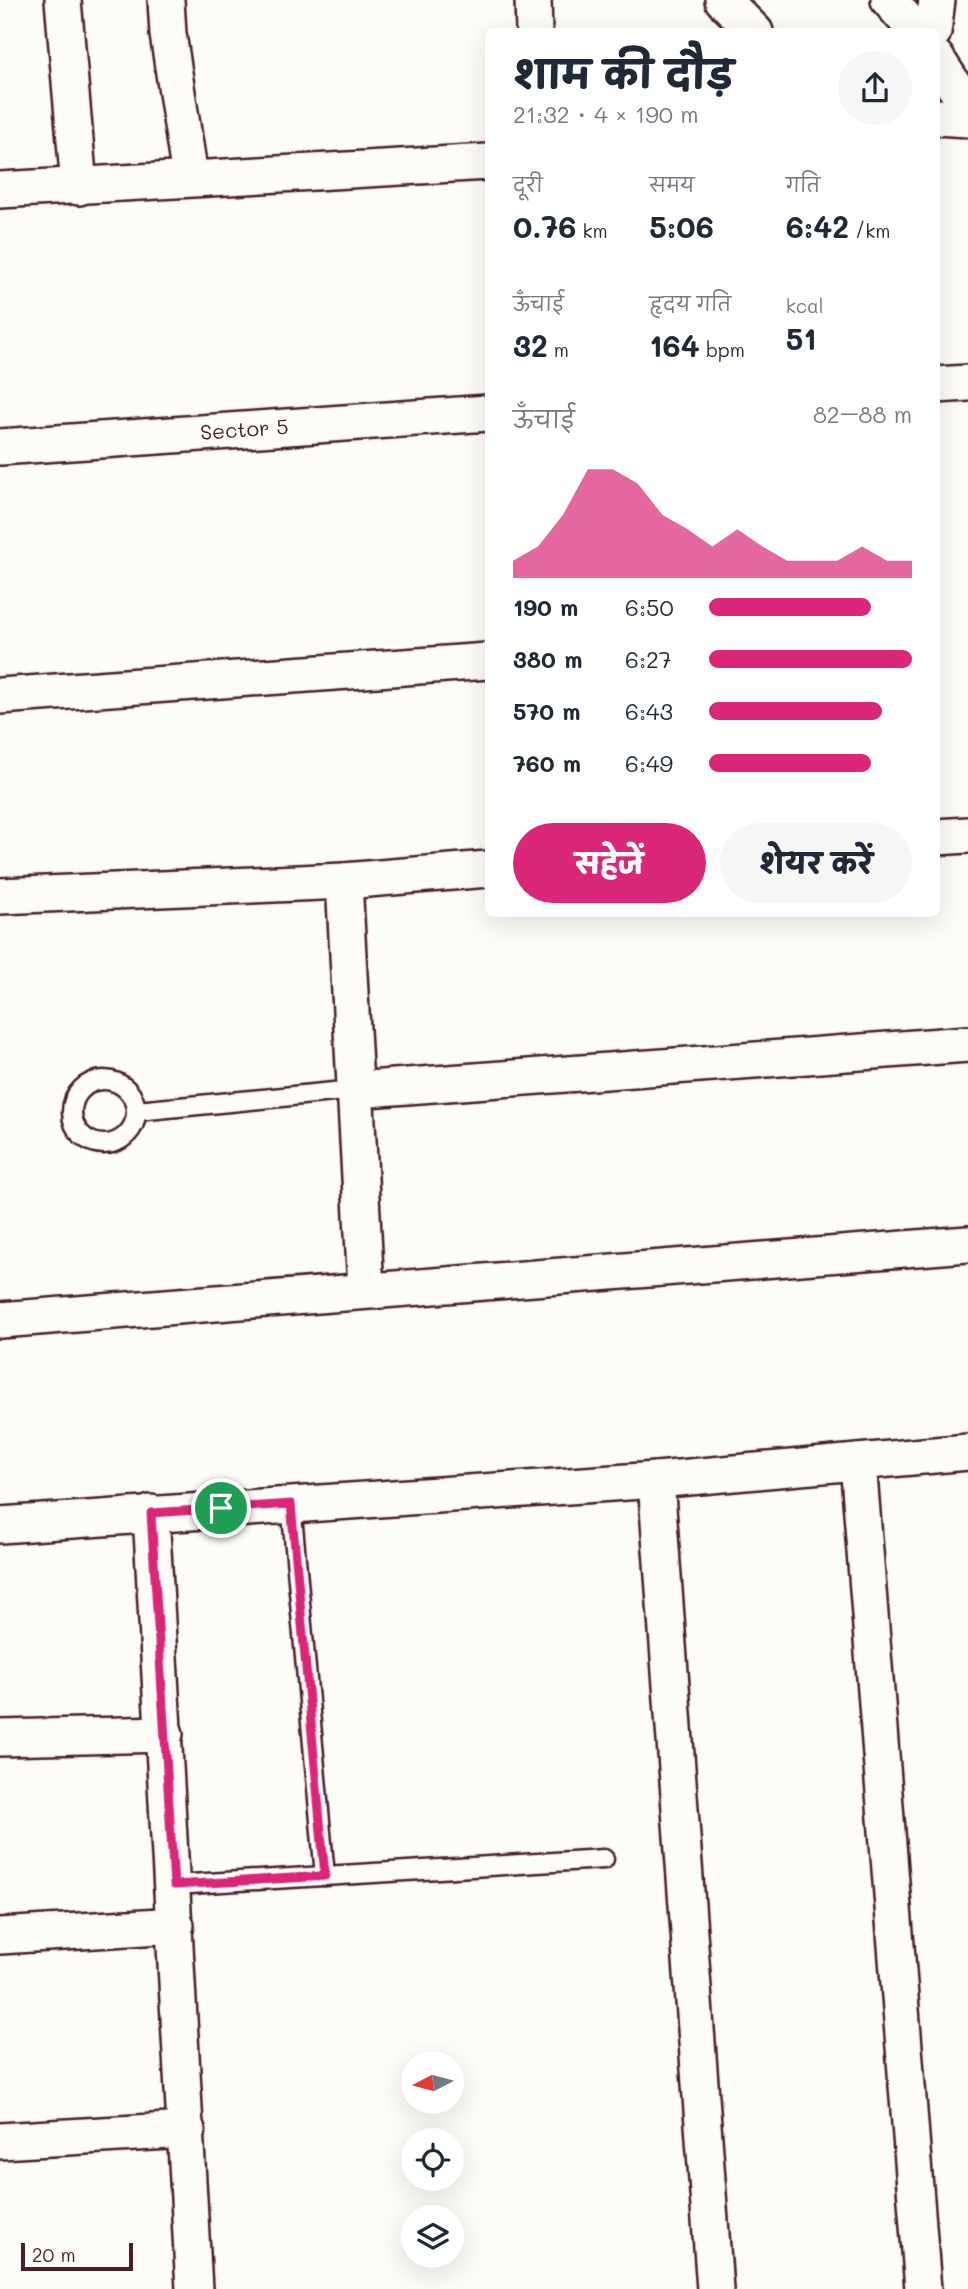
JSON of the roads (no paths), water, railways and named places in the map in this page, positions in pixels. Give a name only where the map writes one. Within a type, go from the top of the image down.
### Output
[{"type":"street","points":[[63,0],[79,187]]},
{"type":"street","points":[[166,0],[168,34],[190,177]]},
{"type":"street","points":[[533,0],[534,28]]},
{"type":"street","points":[[723,0],[751,28]]},
{"type":"street","points":[[889,0],[914,28]]},
{"type":"street","points":[[934,28],[937,0]]},
{"type":"street","points":[[940,64],[968,107]]},
{"type":"street","points":[[940,117],[968,119]]},
{"type":"street","points":[[0,190],[485,162]]},
{"type":"street","points":[[940,385],[968,383]]},
{"type":"street","name":"Sector 5","points":[[0,447],[485,413]]},
{"type":"street","points":[[0,696],[485,661]]},
{"type":"street","points":[[940,837],[968,835]]},
{"type":"street","points":[[0,896],[344,881],[485,869]]},
{"type":"street","points":[[344,881],[366,1289]]},
{"type":"street","points":[[354,1090],[968,1044]]},
{"type":"street","points":[[0,1320],[366,1289],[968,1244]]},
{"type":"street","points":[[0,1525],[656,1480],[968,1452]]},
{"type":"street","points":[[858,1461],[923,2289]]},
{"type":"street","points":[[656,1480],[715,2289]]},
{"type":"street","points":[[151,1513],[174,1885],[194,2289]]},
{"type":"street","points":[[0,1738],[165,1734]]},
{"type":"street","points":[[0,1936],[176,1925]]},
{"type":"street","points":[[0,2141],[187,2130]]},
{"type":"lane","points":[[136,1111],[354,1090]]},
{"type":"lane","points":[[291,1504],[325,1876]]},
{"type":"lane","points":[[174,1885],[604,1859]]}]
